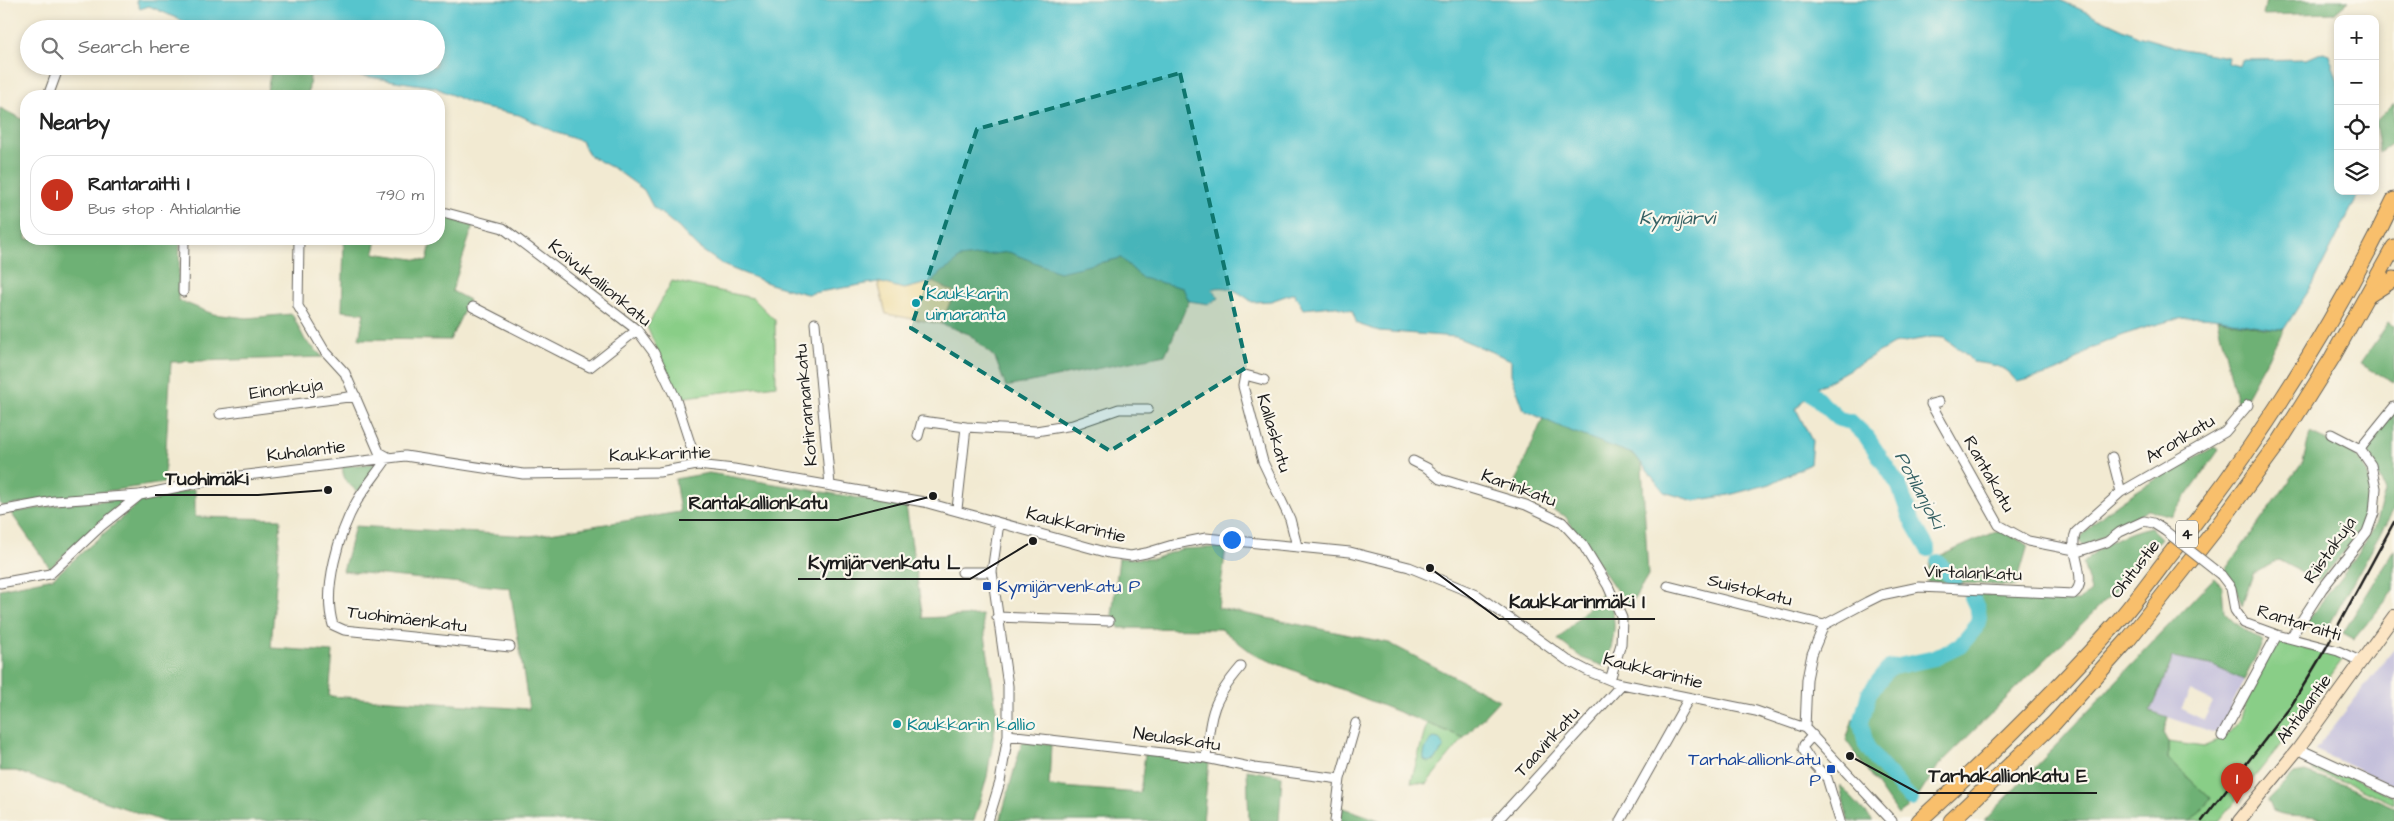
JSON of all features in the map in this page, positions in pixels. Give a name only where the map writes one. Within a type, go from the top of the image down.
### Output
[{"type":"highway","name":"Ohitustie","points":[[1919,821],[2039,706],[2113,627],[2201,516],[2304,365],[2356,273],[2394,200]]},
{"type":"highway","name":"4","points":[[1951,821],[2054,723],[2128,640],[2217,528],[2280,441],[2332,358],[2394,247]]},
{"type":"highway","points":[[2365,298],[2394,279]]},
{"type":"main road","name":"Ahtialantie","points":[[2239,821],[2298,749],[2394,616]]},
{"type":"street","points":[[50,90],[56,75]]},
{"type":"street","name":"Koivukallionkatu","points":[[445,213],[503,228],[637,330],[654,353],[675,397],[697,465]]},
{"type":"street","points":[[183,292],[184,245]]},
{"type":"street","points":[[299,245],[298,306],[324,350],[345,372],[379,452],[388,457]]},
{"type":"street","points":[[473,307],[590,367],[637,330]]},
{"type":"street","name":"Kotirannankatu","points":[[815,322],[830,485]]},
{"type":"street","name":"Kallaskatu","points":[[1264,380],[1246,375],[1244,386],[1264,462],[1290,519],[1297,546]]},
{"type":"street","name":"Einonkuja","points":[[220,414],[356,396]]},
{"type":"street","name":"Rantakatu","points":[[1939,402],[1931,404],[2000,526],[2028,541],[2073,551]]},
{"type":"street","name":"Aronkatu","points":[[2073,551],[2073,536],[2076,532],[2121,492],[2225,432],[2248,405]]},
{"type":"street","points":[[2331,434],[2360,449],[2394,407]]},
{"type":"street","points":[[918,436],[922,422],[966,427],[1036,431],[1073,425],[1119,409],[1148,408]]},
{"type":"street","points":[[957,509],[966,427]]},
{"type":"street","name":"Riistakuja","points":[[2291,637],[2322,589],[2366,532],[2371,520],[2376,488],[2371,465],[2360,449]]},
{"type":"street","name":"Kaukkarintie","points":[[388,457],[405,456],[523,474],[659,472],[697,465],[830,485],[957,509],[999,523],[1109,553],[1131,556],[1206,538],[1350,552],[1409,567],[1477,595],[1568,660],[1610,680],[1756,711],[1805,728],[1892,821]]},
{"type":"street","name":"Kuhalantie","points":[[0,511],[54,501],[140,495],[222,478],[388,457]]},
{"type":"street","name":"Tuohimäenkatu","points":[[388,457],[356,503],[338,546],[329,602],[333,624],[344,630],[510,648]]},
{"type":"street","points":[[2112,457],[2121,492]]},
{"type":"street","name":"Karinkatu","points":[[1413,461],[1428,468],[1440,479],[1526,505],[1562,522],[1583,545],[1608,586],[1622,618],[1621,644],[1610,680]]},
{"type":"street","name":"Kuhalantie","points":[[0,583],[50,574],[101,526],[140,495]]},
{"type":"street","name":"Rantaraitti","points":[[2073,551],[2091,549],[2107,542],[2135,524],[2144,521],[2153,523],[2221,575],[2231,588],[2236,610],[2244,623],[2277,635],[2291,637],[2338,651],[2360,661]]},
{"type":"street","points":[[988,821],[1000,782],[1008,735],[1008,686],[992,572],[999,523]]},
{"type":"street","name":"Virtalankatu","points":[[1824,625],[1881,595],[1919,586],[2073,594],[2078,591],[2080,585],[2079,572],[2073,551]]},
{"type":"street","points":[[962,572],[992,572]]},
{"type":"street","name":"Suistokatu","points":[[1668,586],[1824,625]]},
{"type":"street","points":[[997,617],[1108,621]]},
{"type":"street","points":[[1805,728],[1807,679],[1812,654],[1824,625]]},
{"type":"street","points":[[2222,736],[2277,635]]},
{"type":"street","points":[[1206,758],[1215,704],[1222,689],[1241,667]]},
{"type":"street","name":"Taavinkatu","points":[[1498,821],[1622,684]]},
{"type":"street","points":[[1620,821],[1689,698]]},
{"type":"street","points":[[1335,821],[1340,779],[1356,723]]},
{"type":"street","name":"Neulaskatu","points":[[1008,735],[1206,758],[1254,768],[1340,779]]},
{"type":"street","points":[[1813,735],[1804,744],[1804,749],[1811,762],[1827,778],[1840,821]]},
{"type":"street","points":[[2298,749],[2394,793]]},
{"type":"highlighted area","points":[[1180,73],[1247,367],[1110,451],[911,328],[977,129]]},
{"type":"shaded area","points":[[2394,649],[2394,786],[2315,750]]},
{"type":"shaded area","points":[[2173,658],[2212,665],[2244,680],[2221,728],[2215,733],[2150,711]],"holes":[[[2190,691],[2213,702],[2204,720],[2181,709]]]},
{"type":"green space","points":[[2266,0],[2349,0],[2334,13],[2263,15]]},
{"type":"green space","points":[[270,75],[310,75],[309,90],[267,90]]},
{"type":"green space","points":[[2394,103],[2394,142],[2380,152],[2379,146],[2379,118]]},
{"type":"green space","points":[[0,108],[20,118],[20,245],[180,245],[178,300],[213,314],[247,318],[292,314],[305,340],[323,357],[171,362],[164,483],[3,506],[0,503]]},
{"type":"green space","points":[[445,216],[473,226],[452,291],[469,300],[450,340],[359,339],[364,313],[342,311],[344,245],[376,245],[374,253],[427,261],[431,245],[445,245]]},
{"type":"green space","points":[[1009,252],[1059,272],[1121,258],[1142,278],[1183,288],[1189,301],[1165,355],[1006,387],[995,358],[969,334],[941,324],[954,292],[932,282],[959,258]]},
{"type":"green space","points":[[672,281],[753,298],[775,320],[776,385],[679,398],[647,327]]},
{"type":"green space","points":[[2217,319],[2264,328],[2284,329],[2239,410]]},
{"type":"green space","points":[[2389,322],[2394,326],[2394,382],[2360,364]]},
{"type":"green space","points":[[2394,411],[2394,509],[2326,631],[2303,626],[2352,562],[2373,530],[2385,492],[2366,445]]},
{"type":"green space","points":[[1543,418],[1635,455],[1642,465],[1648,575],[1629,608],[1565,516],[1512,491]]},
{"type":"green space","points":[[2310,433],[2348,451],[2364,465],[2368,474],[2371,494],[2368,513],[2360,530],[2319,581],[2279,560],[2253,574],[2242,606],[2236,588],[2225,570],[2303,462]]},
{"type":"green space","points":[[2214,447],[2219,450],[2172,516],[2148,510],[2090,544],[2083,546],[2079,540],[2105,513],[2141,488]]},
{"type":"green space","points":[[380,463],[358,492],[344,478],[343,466]]},
{"type":"green space","points":[[709,473],[906,506],[923,618],[982,615],[997,715],[987,777],[974,821],[162,821],[16,771],[0,771],[0,589],[53,578],[142,500],[195,489],[195,517],[281,519],[271,648],[333,652],[329,696],[529,709],[510,588],[343,571],[355,526],[531,536],[680,512],[675,479]]},
{"type":"green space","points":[[125,499],[50,568],[11,513],[62,504]]},
{"type":"green space","points":[[2150,527],[2161,538],[2124,582],[1938,766],[1918,797],[1870,741],[1867,722],[1874,697],[1895,673],[1938,664],[1964,648],[1986,619],[1975,594],[2078,601],[2091,591],[2083,563],[2097,550],[2114,540]]},
{"type":"green space","points":[[2003,531],[2028,545],[2016,586],[1927,581],[1931,560],[1992,533]]},
{"type":"green space","points":[[1226,547],[1218,608],[1389,643],[1499,700],[1464,738],[1255,655],[1221,629],[1119,628],[1112,615],[1119,558],[1153,559],[1181,549]]},
{"type":"green space","points":[[2394,550],[2394,591],[2354,639],[2343,633]]},
{"type":"green space","points":[[2214,578],[2222,586],[2224,612],[2234,622],[2263,642],[2244,680],[2211,665],[2173,658],[2150,711],[2168,717],[2163,733],[2168,742],[2168,759],[2211,799],[2191,821],[1984,821],[2156,638]]},
{"type":"green space","points":[[1605,589],[1614,619],[1612,645],[1606,667],[1582,658],[1558,640]]},
{"type":"green space","points":[[2284,643],[2339,656],[2342,660],[2278,748],[2219,821],[2191,821],[2211,799],[2168,759],[2168,742],[2204,747],[2223,739],[2240,721],[2245,705],[2273,646]]},
{"type":"green space","points":[[1853,719],[1864,754],[1894,787],[1908,808],[1898,815],[1846,740]]},
{"type":"green space","points":[[1427,723],[1464,738],[1426,784],[1411,782]]},
{"type":"green space","points":[[1022,742],[1051,744],[1049,786],[1140,793],[1145,754],[1209,762],[1203,821],[1000,821]]},
{"type":"green space","points":[[2311,767],[2319,767],[2341,773],[2364,783],[2394,797],[2394,804],[2351,784],[2314,771]]},
{"type":"green space","points":[[1247,770],[1282,776],[1279,821],[1249,821]]},
{"type":"green space","points":[[2305,772],[2344,785],[2394,807],[2394,821],[2322,821],[2320,818],[2286,815],[2273,811],[2268,800],[2294,774]]},
{"type":"green space","points":[[1840,785],[1873,821],[1848,821]]},
{"type":"green space","points":[[1341,807],[1382,821],[1340,821]]},
{"type":"sand","name":"Kaukkarin uimaranta","points":[[878,282],[904,289],[932,282],[954,292],[941,324],[886,314]]},
{"type":"water","name":"Kymijärvi","points":[[136,0],[2060,0],[2138,36],[2183,49],[2228,57],[2227,63],[2239,66],[2241,60],[2306,59],[2322,52],[2329,54],[2334,69],[2334,195],[2358,195],[2313,284],[2284,329],[2208,317],[2173,320],[2128,333],[2092,348],[2055,372],[2017,382],[1998,366],[1973,362],[1944,338],[1932,337],[1893,344],[1810,392],[1796,409],[1812,441],[1810,464],[1770,484],[1729,495],[1694,501],[1664,492],[1635,455],[1565,429],[1524,410],[1511,374],[1511,360],[1456,337],[1379,331],[1357,324],[1352,311],[1333,306],[1303,309],[1294,293],[1271,301],[1252,302],[1234,290],[1218,288],[1212,289],[1219,298],[1209,304],[1189,301],[1183,288],[1142,278],[1121,258],[1059,272],[1009,252],[959,258],[932,282],[904,289],[878,282],[807,294],[773,285],[725,266],[697,247],[678,227],[653,207],[644,190],[615,169],[590,156],[581,141],[557,133],[519,115],[479,107],[445,92],[445,90],[356,75],[445,75],[445,20],[180,20],[149,6],[140,9]]},
{"type":"water","points":[[1434,738],[1439,739],[1444,747],[1435,760],[1428,762],[1424,760],[1425,751],[1429,742]]},
{"type":"waterway","name":"Potilanjoki","points":[[1810,392],[1839,419],[1851,422],[1866,436],[1899,486],[1911,520],[1928,549]]},
{"type":"waterway","name":"Potilanjoki","points":[[1938,562],[1954,580]]},
{"type":"waterway","name":"Potilanjoki","points":[[1911,799],[1877,761],[1866,745],[1861,723],[1869,693],[1889,668],[1935,658],[1960,646],[1977,626],[1979,618],[1978,610],[1972,597]]},
{"type":"railway","points":[[2202,821],[2291,706],[2326,648],[2394,522]]},
{"type":"place","name":"Kaukkarin uimaranta","points":[[916,303]]},
{"type":"place","name":"Tuohimäki","points":[[328,490]]},
{"type":"place","name":"Rantakallionkatu","points":[[933,496]]},
{"type":"place","name":"Kymijärvenkatu L","points":[[1033,541]]},
{"type":"place","name":"Kaukkarinmäki I","points":[[1430,568]]},
{"type":"place","name":"Kymijärvenkatu P","points":[[987,586]]},
{"type":"place","name":"Kaukkarin kallio","points":[[897,724]]},
{"type":"place","name":"Tarhakallionkatu E","points":[[1850,756]]},
{"type":"place","name":"Tarhakallionkatu P","points":[[1831,769]]},
{"type":"place","name":"Rantaraitti I","points":[[2237,804]]}]
